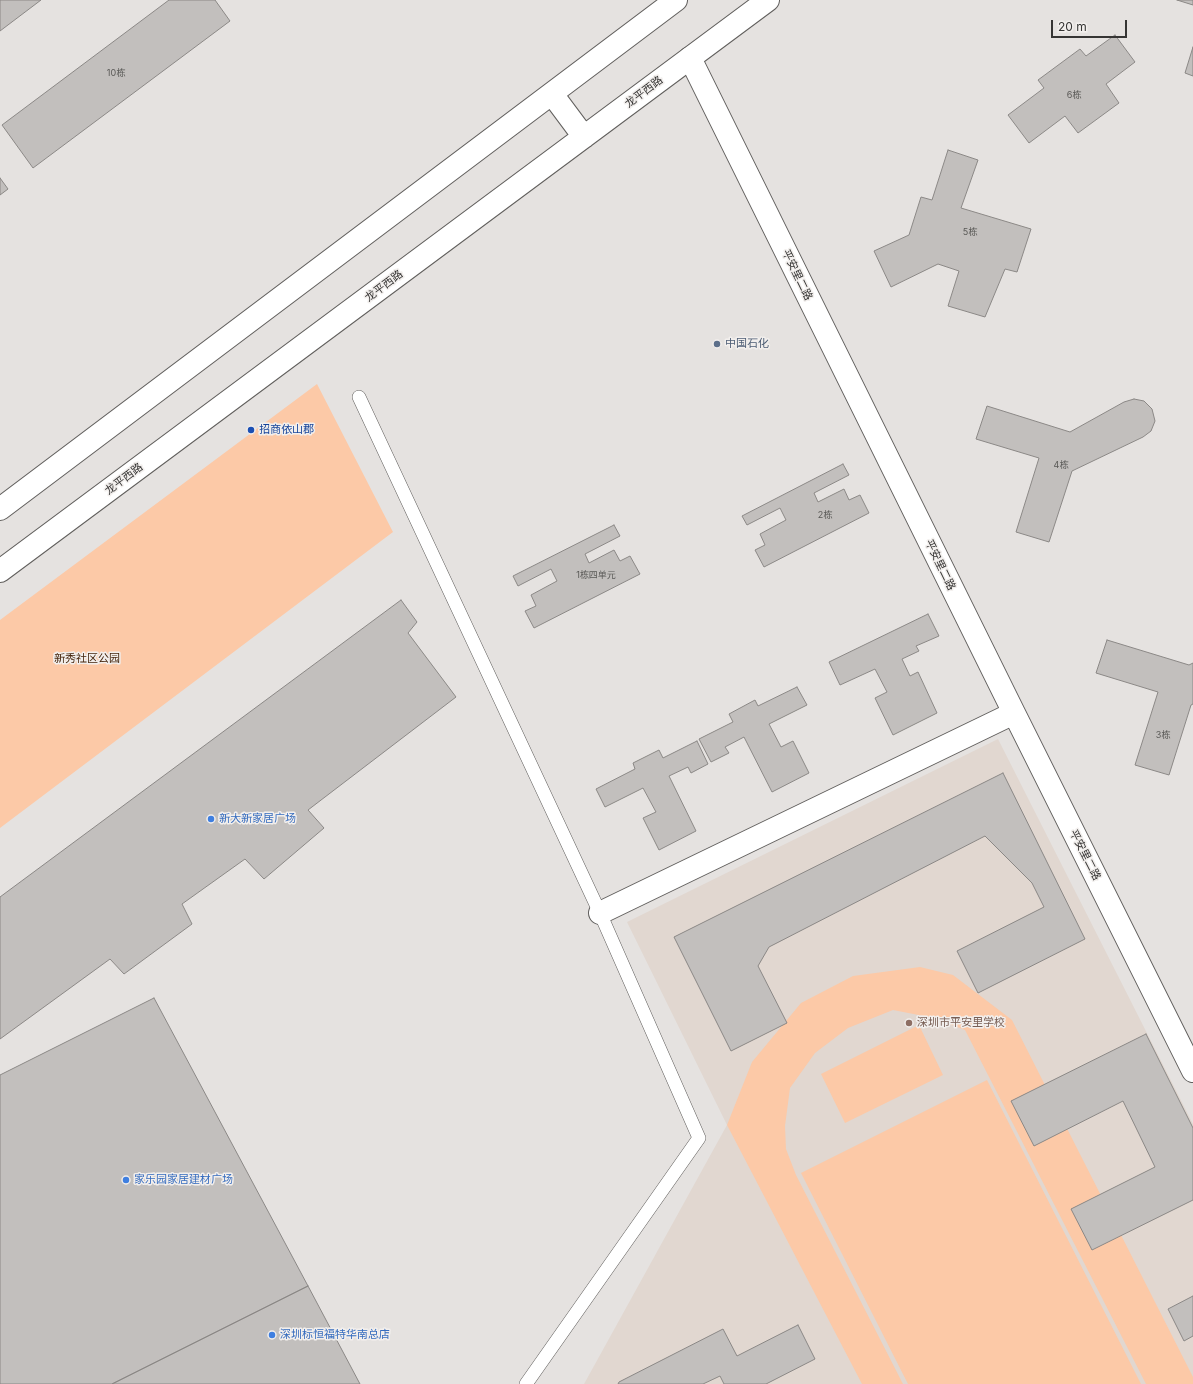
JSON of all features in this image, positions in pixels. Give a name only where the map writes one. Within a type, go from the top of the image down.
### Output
[{"type":"main road","points":[[0,509],[676,0]]},
{"type":"main road","name":"龙平西路","points":[[0,571],[768,0]]},
{"type":"main road","name":"平安里二路","points":[[690,58],[1193,1071]]},
{"type":"main road","points":[[552,94],[584,137]]},
{"type":"main road","points":[[600,913],[1014,713]]},
{"type":"lane","points":[[360,397],[600,913],[699,1138],[526,1384]]},
{"type":"shaded area","name":"深圳市平安里学校","points":[[998,739],[1193,1124],[1193,1384],[584,1384],[727,1125],[627,922]]},
{"type":"green space","name":"新秀社区公园","points":[[317,384],[393,532],[0,828],[0,620]]},
{"type":"green space","points":[[920,967],[953,975],[1012,1020],[1193,1377],[1193,1384],[1146,1384],[965,1030],[934,1018],[893,1010],[848,1028],[815,1053],[790,1088],[785,1126],[786,1149],[796,1175],[903,1384],[862,1384],[727,1125],[752,1062],[801,1003],[853,976]]},
{"type":"green space","points":[[919,1025],[943,1075],[845,1123],[821,1074]]},
{"type":"green space","points":[[987,1080],[1141,1384],[908,1384],[801,1173]]},
{"type":"building","points":[[0,0],[41,0],[0,31]]},
{"type":"building","points":[[169,0],[215,0],[230,21],[33,168],[2,125]]},
{"type":"building","points":[[1177,0],[1193,0],[1193,5]]},
{"type":"building","points":[[1115,35],[1135,62],[1106,84],[1119,103],[1078,133],[1065,116],[1029,143],[1008,115],[1044,88],[1038,80],[1080,49],[1086,56]]},
{"type":"building","points":[[1193,47],[1193,76],[1185,73]]},
{"type":"building","points":[[948,150],[978,160],[961,208],[1031,229],[1017,272],[1005,269],[985,317],[948,306],[959,271],[938,264],[891,287],[874,251],[909,235],[921,197],[932,200]]},
{"type":"building","points":[[0,178],[8,189],[0,195]]},
{"type":"building","points":[[1134,399],[1144,401],[1152,409],[1155,421],[1151,431],[1143,437],[1072,471],[1049,542],[1016,532],[1039,458],[976,439],[987,406],[1070,432],[1124,402]]},
{"type":"building","points":[[843,464],[849,475],[814,493],[818,502],[844,489],[849,500],[860,495],[869,513],[764,567],[755,550],[765,545],[760,534],[786,520],[780,508],[747,525],[742,516]]},
{"type":"building","points":[[614,525],[620,536],[585,554],[589,563],[614,550],[620,561],[630,556],[640,574],[534,628],[525,611],[536,606],[531,595],[557,581],[551,569],[518,586],[513,576]]},
{"type":"building","name":"新大新家居广场","points":[[401,600],[417,622],[408,633],[456,697],[308,810],[324,828],[264,879],[245,859],[182,904],[192,924],[124,974],[110,959],[0,1039],[0,897]]},
{"type":"building","points":[[928,614],[939,636],[916,646],[919,651],[902,659],[910,676],[918,672],[937,713],[893,735],[875,698],[887,692],[875,669],[840,685],[829,662]]},
{"type":"building","points":[[1107,640],[1189,665],[1193,663],[1193,704],[1191,705],[1169,775],[1135,765],[1158,692],[1096,673]]},
{"type":"building","points":[[797,687],[807,705],[769,724],[781,747],[793,741],[809,773],[772,792],[744,737],[725,747],[729,753],[711,762],[699,739],[733,722],[729,714],[755,700],[758,706]]},
{"type":"building","points":[[697,741],[708,764],[691,773],[688,767],[669,776],[696,831],[659,850],[643,818],[656,812],[643,788],[605,807],[596,789],[635,769],[633,763],[659,750],[663,758]]},
{"type":"building","points":[[1003,773],[1085,939],[978,993],[957,951],[1044,907],[1032,883],[985,836],[769,947],[758,966],[787,1023],[731,1051],[674,937]]},
{"type":"building","name":"家乐园家居建材广场","points":[[154,998],[308,1286],[112,1384],[0,1384],[0,1075]]},
{"type":"building","points":[[1146,1034],[1193,1128],[1193,1200],[1092,1250],[1071,1209],[1155,1167],[1123,1101],[1034,1146],[1011,1101]]},
{"type":"building","name":"深圳标恒福特华南总店","points":[[308,1286],[360,1384],[112,1384]]},
{"type":"building","points":[[1193,1296],[1193,1336],[1184,1341],[1168,1309]]},
{"type":"building","points":[[798,1325],[815,1359],[766,1384],[724,1384],[720,1376],[703,1384],[618,1384],[619,1382],[723,1329],[737,1356]]},
{"type":"place","name":"中国石化","points":[[717,344]]},
{"type":"place","name":"招商依山郡","points":[[251,430]]},
{"type":"place","name":"新大新家居广场","points":[[211,819]]},
{"type":"place","name":"深圳市平安里学校","points":[[909,1023]]},
{"type":"place","name":"家乐园家居建材广场","points":[[126,1180]]},
{"type":"place","name":"深圳标恒福特华南总店","points":[[272,1335]]}]
